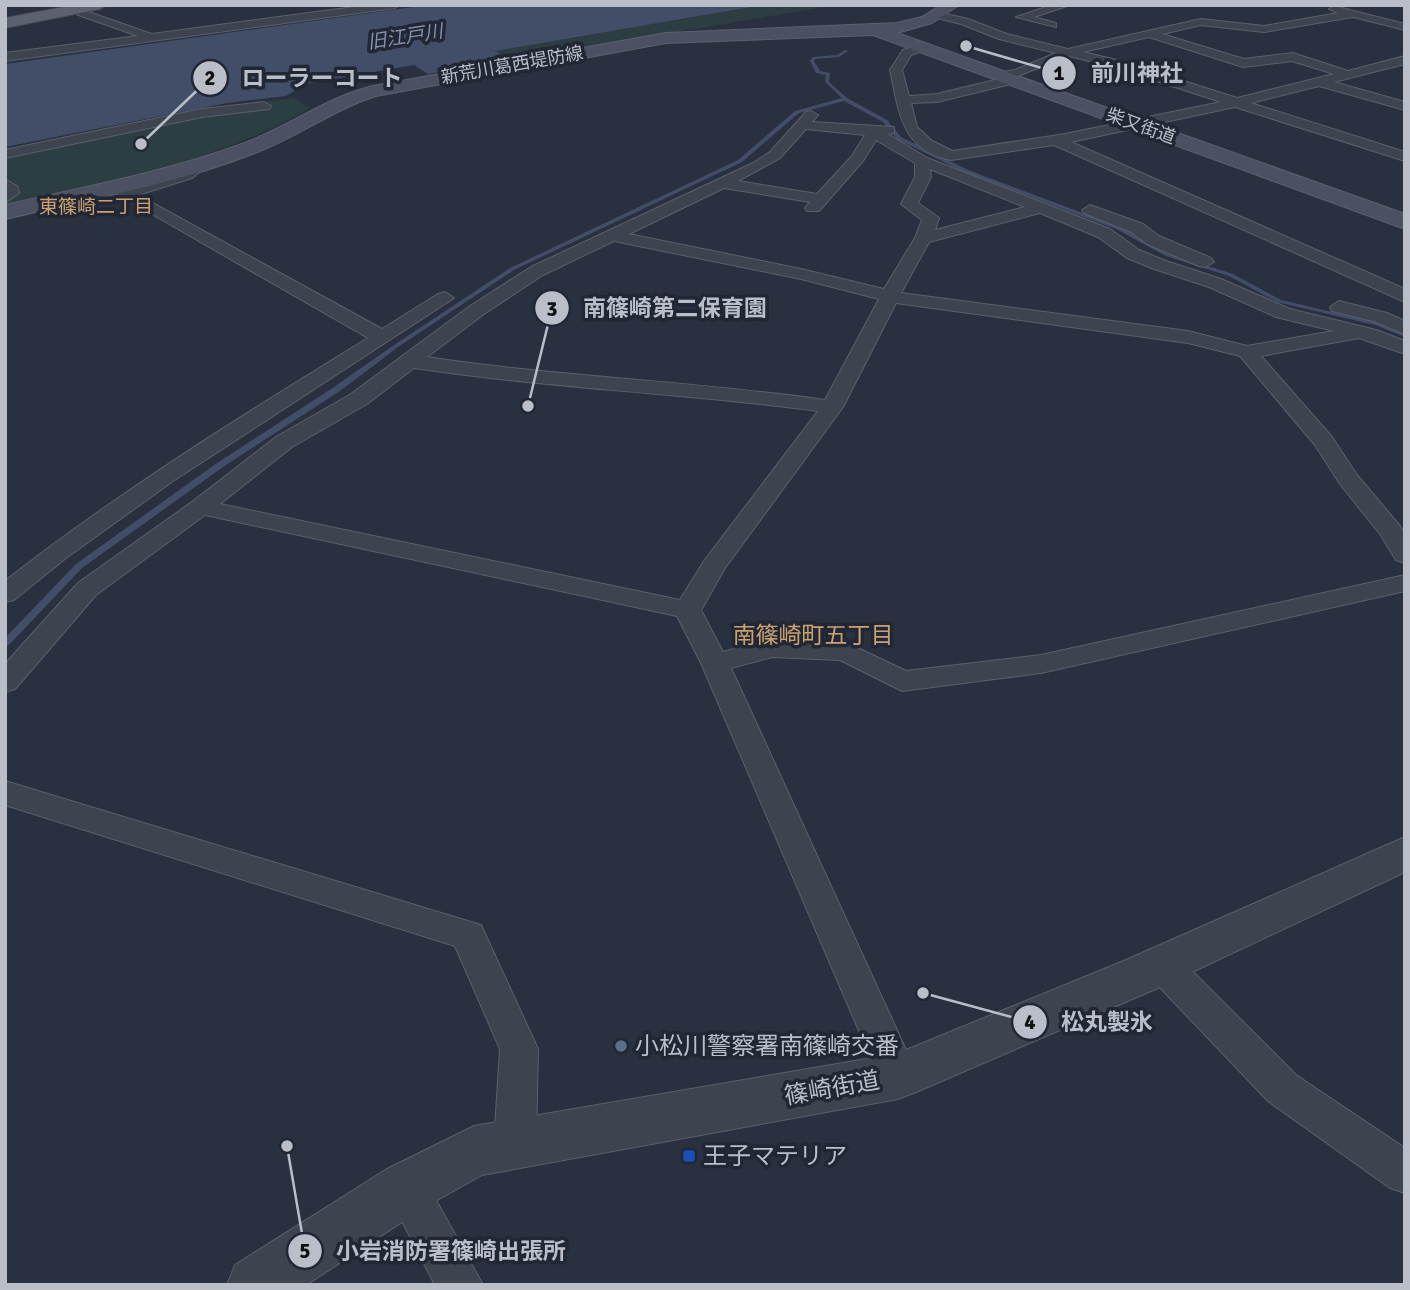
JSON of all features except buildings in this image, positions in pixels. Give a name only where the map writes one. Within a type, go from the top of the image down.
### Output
[{"type":"main road","points":[[5,23],[100,5]]},
{"type":"main road","name":"新荒川葛西堤防線","points":[[5,212],[200,165],[267,141],[337,103],[393,87],[666,38],[877,31],[920,23],[944,10]]},
{"type":"main road","name":"柴又街道","points":[[877,31],[1405,222]]},
{"type":"street","points":[[5,57],[395,5]]},
{"type":"street","points":[[1052,25],[1021,17],[1065,5]]},
{"type":"street","points":[[1318,5],[1405,27]]},
{"type":"street","points":[[74,10],[154,37]]},
{"type":"street","points":[[944,10],[1003,37],[1117,64],[1405,157]]},
{"type":"street","points":[[901,100],[937,98],[1006,78],[1069,52],[1201,22],[1264,29],[1352,14]]},
{"type":"street","points":[[1147,34],[1243,63],[1293,57],[1345,74]]},
{"type":"street","points":[[924,48],[906,53],[896,70],[901,100],[910,128],[927,144],[950,156],[1137,228],[1153,240],[1193,259],[1226,268]]},
{"type":"street","points":[[950,156],[1021,147],[1135,124],[1233,103],[1405,60]]},
{"type":"street","points":[[1389,64],[1405,68]]},
{"type":"street","points":[[1316,81],[1405,106]]},
{"type":"street","points":[[5,154],[202,113],[264,106]]},
{"type":"street","points":[[5,682],[87,589],[201,507],[284,442],[359,399],[411,361],[431,342],[537,271],[726,184],[775,155],[807,120],[874,132],[910,128]]},
{"type":"street","points":[[874,132],[922,161],[1104,233],[1133,254],[1160,265],[1215,283],[1283,313],[1361,332],[1405,348]]},
{"type":"street","points":[[726,184],[817,204],[858,158],[874,132]]},
{"type":"street","points":[[1056,140],[1405,296]]},
{"type":"street","points":[[687,610],[713,566],[832,407],[923,239],[931,218],[909,204],[923,177],[922,161]]},
{"type":"street","points":[[200,165],[187,175],[125,194],[383,338]]},
{"type":"street","points":[[5,182],[13,188],[13,192],[5,199]]},
{"type":"street","points":[[923,239],[1041,208]]},
{"type":"street","points":[[615,236],[910,301],[1188,337],[1247,352],[1361,332]]},
{"type":"street","points":[[5,594],[112,510],[218,439],[444,298]]},
{"type":"street","points":[[1320,304],[1401,323]]},
{"type":"street","points":[[1247,352],[1324,442],[1348,478],[1391,531],[1405,555]]},
{"type":"street","points":[[411,361],[534,378],[771,397],[832,407]]},
{"type":"street","points":[[201,507],[687,610]]},
{"type":"street","points":[[715,663],[772,648],[845,651],[902,681],[1041,664],[1405,583]]},
{"type":"street","points":[[687,610],[715,663],[898,1076]]},
{"type":"street","points":[[5,793],[468,935],[519,1049],[515,1144]]},
{"type":"street","name":"篠崎街道","points":[[255,1285],[406,1188],[474,1151],[898,1076],[1162,965],[1405,853]]},
{"type":"street","points":[[1162,965],[1282,1088],[1405,1172]]},
{"type":"street","points":[[406,1188],[460,1285]]},
{"type":"shaded area","points":[[837,5],[508,60],[494,51],[757,6]]},
{"type":"shaded area","points":[[293,98],[310,108],[238,143],[162,168],[5,205],[5,150],[215,108]]},
{"type":"water","name":"旧江戸川","points":[[427,5],[763,5],[495,51],[508,60],[428,74],[414,65],[306,84],[286,96],[227,103],[5,147],[5,64]]},
{"type":"waterway","points":[[845,99],[827,82],[828,74],[818,72],[812,61],[814,58],[838,56],[846,51]]},
{"type":"waterway","points":[[5,644],[79,566],[220,465],[337,389],[512,269],[740,161],[797,112],[845,99]]},
{"type":"waterway","points":[[845,99],[885,121],[899,138],[966,171],[1118,228],[1168,255],[1231,275],[1279,301],[1377,324],[1405,335]]},
{"type":"place","name":"前川神社","points":[[966,46]]},
{"type":"place","name":"ローラーコート","points":[[141,144]]},
{"type":"place","name":"南篠崎第二保育園","points":[[528,406]]},
{"type":"place","name":"松丸製氷","points":[[923,993]]},
{"type":"place","name":"小松川警察署南篠崎交番","points":[[621,1046]]},
{"type":"place","name":"小岩消防署篠崎出張所","points":[[287,1146]]},
{"type":"place","name":"王子マテリア","points":[[689,1156]]},
{"type":"district","name":"東篠崎二丁目","points":[[96,206]]},
{"type":"district","name":"南篠崎町五丁目","points":[[813,635]]}]
